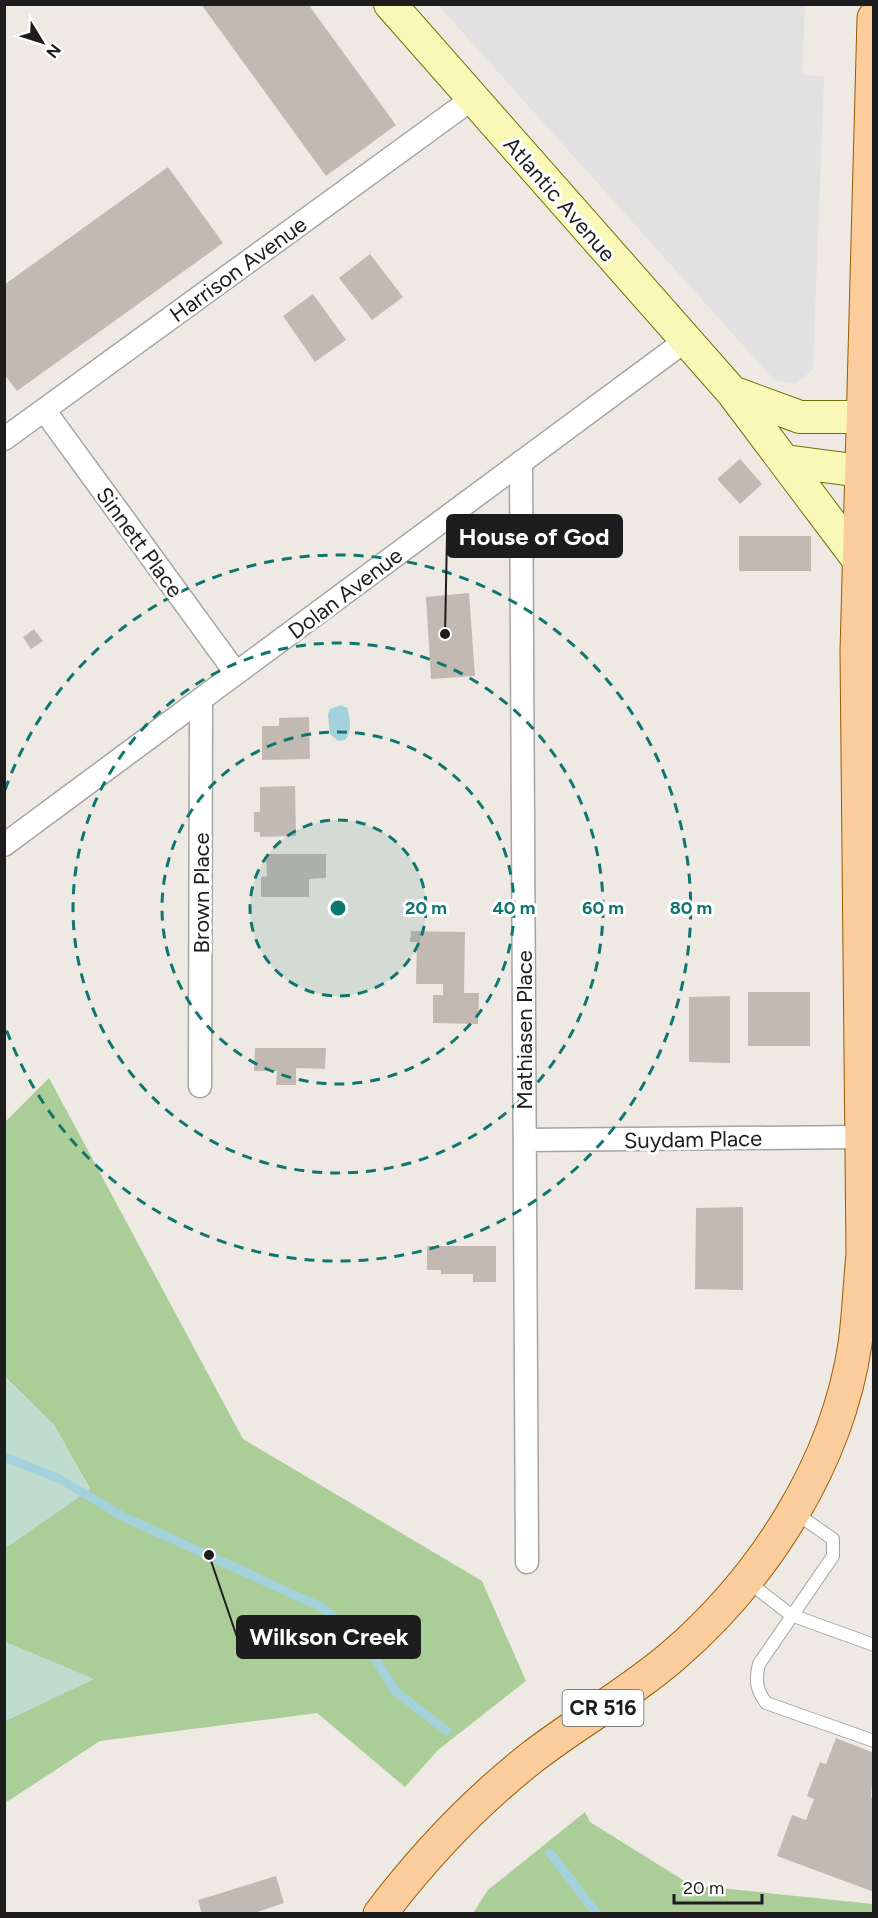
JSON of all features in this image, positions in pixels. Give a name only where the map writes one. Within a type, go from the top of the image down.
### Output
[{"type":"main road","name":"CR 516","points":[[380,1914],[462,1819],[531,1758],[674,1656],[720,1612],[746,1580],[793,1511],[822,1454],[837,1415],[855,1346],[868,1254],[860,1137],[865,651],[860,562],[873,18]]},
{"type":"street","name":"Atlantic Avenue","points":[[390,4],[732,392],[860,562]]},
{"type":"street","name":"Harrison Avenue","points":[[8,430],[44,410],[472,99]]},
{"type":"street","name":"Dolan Avenue","points":[[4,844],[685,341]]},
{"type":"street","name":"Atlantic Avenue","points":[[732,392],[800,417],[865,417]]},
{"type":"street","name":"Sinnett Place","points":[[44,410],[236,673]]},
{"type":"street","points":[[785,461],[861,471]]},
{"type":"street","name":"Mathiasen Place","points":[[521,462],[527,1562]]},
{"type":"street","name":"Brown Place","points":[[200,1086],[201,699]]},
{"type":"street","name":"Suydam Place","points":[[525,1140],[860,1137]]},
{"type":"lane","points":[[793,1511],[833,1539],[833,1556],[759,1664],[756,1677],[758,1691],[766,1703],[873,1742]]},
{"type":"lane","points":[[746,1580],[791,1615],[873,1645]]},
{"type":"green space","points":[[49,1078],[243,1439],[482,1581],[526,1681],[438,1750],[405,1787],[317,1713],[100,1741],[5,1803],[5,1721],[93,1679],[5,1642],[5,1548],[90,1489],[54,1425],[5,1377],[5,1122]]},
{"type":"green space","points":[[4,1377],[54,1425],[90,1490],[5,1548]]},
{"type":"green space","points":[[5,1642],[94,1679],[5,1721]]},
{"type":"green space","points":[[585,1812],[590,1822],[691,1885],[873,1904],[873,1913],[473,1913],[488,1890]]},
{"type":"shaded area","points":[[438,5],[805,5],[802,74],[824,77],[813,370],[796,383],[774,380]]},
{"type":"water","points":[[341,705],[347,708],[350,725],[345,740],[338,741],[330,734],[328,715],[330,709]]},
{"type":"building","points":[[201,4],[308,4],[396,125],[326,176]]},
{"type":"building","points":[[168,167],[223,243],[17,391],[4,374],[4,285]]},
{"type":"building","points":[[370,254],[403,297],[372,320],[339,278]]},
{"type":"building","points":[[313,294],[346,340],[315,362],[283,316]]},
{"type":"building","points":[[740,459],[762,484],[740,504],[717,479]]},
{"type":"building","points":[[739,536],[811,536],[811,571],[739,571]]},
{"type":"building","points":[[469,593],[475,676],[431,679],[426,597]]},
{"type":"building","points":[[34,629],[43,641],[31,649],[23,637]]},
{"type":"building","points":[[309,717],[310,759],[262,760],[262,726],[279,726],[279,718]]},
{"type":"building","points":[[295,786],[296,836],[260,837],[260,832],[254,832],[254,812],[260,812],[260,787]]},
{"type":"building","points":[[266,854],[326,854],[326,878],[309,879],[309,897],[261,897],[261,877],[267,876]]},
{"type":"building","points":[[411,931],[465,932],[464,993],[479,993],[478,1024],[433,1023],[433,995],[443,995],[443,984],[416,984],[417,942],[410,942]]},
{"type":"building","points":[[748,992],[810,992],[810,1046],[748,1046]]},
{"type":"building","points":[[730,996],[730,1063],[689,1062],[689,997]]},
{"type":"building","points":[[255,1048],[326,1048],[325,1069],[296,1068],[296,1085],[276,1085],[277,1071],[254,1071]]},
{"type":"building","points":[[743,1207],[743,1290],[695,1289],[696,1208]]},
{"type":"building","points":[[427,1246],[496,1246],[496,1282],[473,1282],[473,1274],[441,1274],[441,1270],[427,1270]]},
{"type":"building","points":[[836,1738],[874,1753],[871,1797],[874,1798],[874,1892],[777,1856],[792,1815],[806,1820],[814,1799],[807,1796],[820,1762],[826,1764]]},
{"type":"building","points":[[276,1876],[284,1903],[251,1914],[202,1914],[198,1900]]},
{"type":"waterway","points":[[4,1457],[58,1478],[124,1517],[321,1607],[363,1639],[396,1692],[447,1731]]},
{"type":"waterway","points":[[550,1853],[597,1914]]},
{"type":"place","name":"House of God","points":[[445,634]]},
{"type":"place","name":"Wilkson Creek","points":[[209,1555]]}]
